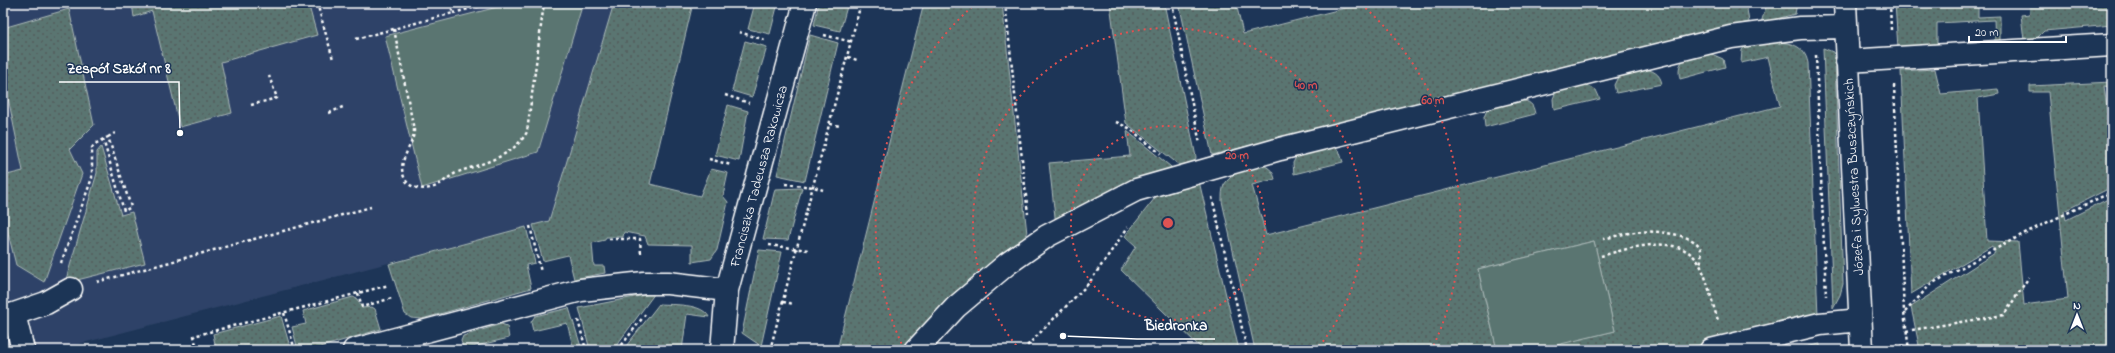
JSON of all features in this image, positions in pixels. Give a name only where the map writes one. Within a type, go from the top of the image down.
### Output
[{"type":"street","name":"Franciszka Tadeusza Rakowicza","points":[[723,350],[727,290],[805,3]]},
{"type":"street","name":"Józefa i Sylwestra Buszczyńskich","points":[[1845,3],[1862,350]]},
{"type":"street","points":[[916,350],[956,307],[1032,246],[1136,190],[1280,149],[1731,37],[1800,28],[1814,29],[1846,27]]},
{"type":"street","points":[[1847,61],[2112,45]]},
{"type":"street","points":[[354,350],[581,290],[644,283],[668,283],[727,290]]},
{"type":"street","points":[[23,350],[9,315],[46,303],[71,289]]},
{"type":"street","points":[[1718,348],[1827,323],[1860,320]]},
{"type":"path","points":[[317,3],[333,59]]},
{"type":"path","points":[[450,3],[453,13]]},
{"type":"path","points":[[356,38],[492,3]]},
{"type":"path","points":[[394,29],[414,130],[413,142],[404,155],[404,178],[411,186],[431,188],[439,185],[455,173],[509,152],[523,139],[527,132],[544,3]]},
{"type":"path","points":[[770,350],[814,187],[861,3]]},
{"type":"path","points":[[1004,3],[1032,246]]},
{"type":"path","points":[[1890,3],[1904,312],[1909,350]]},
{"type":"path","points":[[1814,29],[1827,323]]},
{"type":"path","points":[[739,32],[768,40]]},
{"type":"path","points":[[848,57],[857,60]]},
{"type":"path","points":[[250,105],[277,98],[269,76]]},
{"type":"path","points":[[725,96],[751,103]]},
{"type":"path","points":[[329,113],[345,106]]},
{"type":"path","points":[[1116,122],[1129,128],[1188,176]]},
{"type":"path","points":[[830,124],[840,126]]},
{"type":"path","points":[[46,303],[92,178],[92,148],[103,139],[115,133]]},
{"type":"path","points":[[103,139],[124,211],[131,207],[108,137]]},
{"type":"path","points":[[709,159],[735,166]]},
{"type":"path","points":[[757,182],[814,187],[823,190]]},
{"type":"path","points":[[1904,312],[1930,284],[2027,232],[2112,192]]},
{"type":"path","points":[[71,289],[370,207]]},
{"type":"path","points":[[1023,350],[1089,283],[1132,221]]},
{"type":"path","points":[[530,226],[547,298]]},
{"type":"path","points":[[1603,239],[1635,232],[1658,232],[1677,235],[1690,240],[1699,246],[1702,251],[1700,265],[1718,348]]},
{"type":"path","points":[[609,239],[640,239],[644,283]]},
{"type":"path","points":[[740,241],[808,250]]},
{"type":"path","points":[[1601,256],[1640,246],[1659,244],[1683,249],[1694,257],[1700,265]]},
{"type":"path","points":[[1906,331],[2004,315],[2029,277]]},
{"type":"path","points":[[618,350],[668,283]]},
{"type":"path","points":[[197,350],[194,336],[389,285]]},
{"type":"path","points":[[358,293],[362,307],[392,298]]},
{"type":"path","points":[[783,302],[794,304]]},
{"type":"path","points":[[284,313],[295,350]]},
{"type":"path","points":[[1554,346],[1555,350]]},
{"type":"shaded area","points":[[3,3],[614,3],[549,221],[56,350],[3,350]]},
{"type":"green space","points":[[132,3],[308,3],[317,35],[221,62],[232,113],[180,127],[152,11],[134,17]]},
{"type":"green space","points":[[513,3],[583,3],[538,152],[422,188],[385,36]]},
{"type":"green space","points":[[614,3],[693,3],[650,184],[700,196],[711,169],[728,173],[723,196],[728,202],[717,250],[711,259],[692,262],[692,245],[648,244],[645,236],[624,232],[623,237],[606,237],[605,240],[592,243],[594,266],[604,266],[605,273],[574,279],[568,255],[543,261],[533,225],[549,221]]},
{"type":"green space","points":[[755,3],[778,3],[770,34],[748,29]]},
{"type":"green space","points":[[819,3],[848,3],[840,31],[814,25]]},
{"type":"green space","points":[[924,3],[1002,3],[1027,234],[1014,252],[908,350],[837,350]]},
{"type":"green space","points":[[1110,3],[1164,3],[1196,157],[1195,163],[1183,168],[1126,123]]},
{"type":"green space","points":[[1179,3],[1236,3],[1243,34],[1365,3],[1746,3],[1749,22],[1212,155]]},
{"type":"green space","points":[[1767,3],[1797,3],[1795,14],[1761,23]]},
{"type":"green space","points":[[1895,3],[1978,3],[1978,17],[2000,16],[2000,42],[1995,42],[1994,20],[1937,23],[1937,46],[1898,48]]},
{"type":"green space","points":[[2029,3],[2112,3],[2112,25],[2044,31],[2036,39],[2024,40],[2021,15],[2030,14]]},
{"type":"green space","points":[[69,9],[94,125],[70,149],[82,174],[44,282],[16,265],[3,213],[3,176],[23,171],[3,73],[3,28]]},
{"type":"green space","points":[[810,35],[838,43],[805,181],[777,175]]},
{"type":"green space","points":[[745,41],[767,47],[752,97],[732,91]]},
{"type":"green space","points":[[1768,42],[1787,43],[1798,47],[1806,56],[1808,63],[1818,316],[1679,350],[1559,350],[1558,344],[1615,331],[1594,241],[1478,269],[1497,350],[1255,350],[1222,201],[1222,191],[1224,185],[1229,179],[1243,169],[1251,166],[1266,166],[1271,171],[1275,179],[1252,185],[1266,235],[1780,106],[1768,57],[1741,63],[1742,50],[1746,45]]},
{"type":"green space","points":[[1823,48],[1833,52],[1835,60],[1843,284],[1840,295],[1833,308]]},
{"type":"green space","points":[[1707,52],[1723,59],[1725,67],[1680,79],[1680,66],[1685,59]]},
{"type":"green space","points":[[1643,68],[1656,73],[1660,77],[1662,84],[1616,93],[1614,85],[1620,73]]},
{"type":"green space","points":[[1935,69],[1941,94],[1998,89],[1999,94],[1978,98],[1987,241],[2018,242],[2024,305],[2068,299],[2048,92],[2030,92],[2030,86],[2112,82],[2112,87],[2104,86],[2112,144],[2112,187],[2064,211],[2066,220],[2112,197],[2112,350],[1920,350],[1911,307],[1995,253],[1992,246],[1911,294],[1901,71]]},
{"type":"green space","points":[[1584,84],[1596,90],[1600,99],[1554,110],[1553,99],[1556,91]]},
{"type":"green space","points":[[1520,100],[1526,101],[1530,104],[1533,107],[1535,114],[1485,127],[1484,117],[1488,108]]},
{"type":"green space","points":[[728,105],[748,111],[739,161],[715,155]]},
{"type":"green space","points":[[1127,131],[1176,171],[1056,226],[1049,163],[1130,156]]},
{"type":"green space","points":[[1331,146],[1339,150],[1343,162],[1294,174],[1293,163],[1297,155]]},
{"type":"green space","points":[[101,147],[121,215],[132,212],[145,263],[65,283],[97,173],[97,152]]},
{"type":"green space","points":[[1198,177],[1239,350],[1203,350],[1121,270],[1136,246],[1125,236],[1162,189]]},
{"type":"green space","points":[[802,188],[788,240],[763,239],[775,189]]},
{"type":"green space","points":[[526,227],[535,263],[526,265],[531,288],[422,319],[411,318],[405,314],[389,264]]},
{"type":"green space","points":[[1594,241],[1615,331],[1536,350],[1497,350],[1478,269]]},
{"type":"green space","points":[[759,250],[782,252],[761,346],[742,333]]},
{"type":"green space","points":[[655,293],[613,350],[590,350],[579,308]]},
{"type":"green space","points":[[353,297],[357,299],[362,308],[372,307],[375,309],[381,329],[311,350],[298,350],[292,327],[306,324],[303,311]]},
{"type":"green space","points":[[659,304],[694,307],[705,312],[709,317],[687,314],[682,350],[623,350]]},
{"type":"green space","points":[[569,308],[582,350],[574,350],[567,323],[533,331],[531,322],[535,316]]},
{"type":"green space","points":[[281,316],[291,350],[211,350],[216,349],[213,334]]},
{"type":"green space","points":[[501,324],[507,326],[509,338],[464,349],[461,341],[463,336]]},
{"type":"green space","points":[[1820,344],[1820,350],[1790,350]]},
{"type":"place","name":"Zespół Szkół nr 8","points":[[180,133]]},
{"type":"place","name":"Biedronka","points":[[1063,336]]}]
